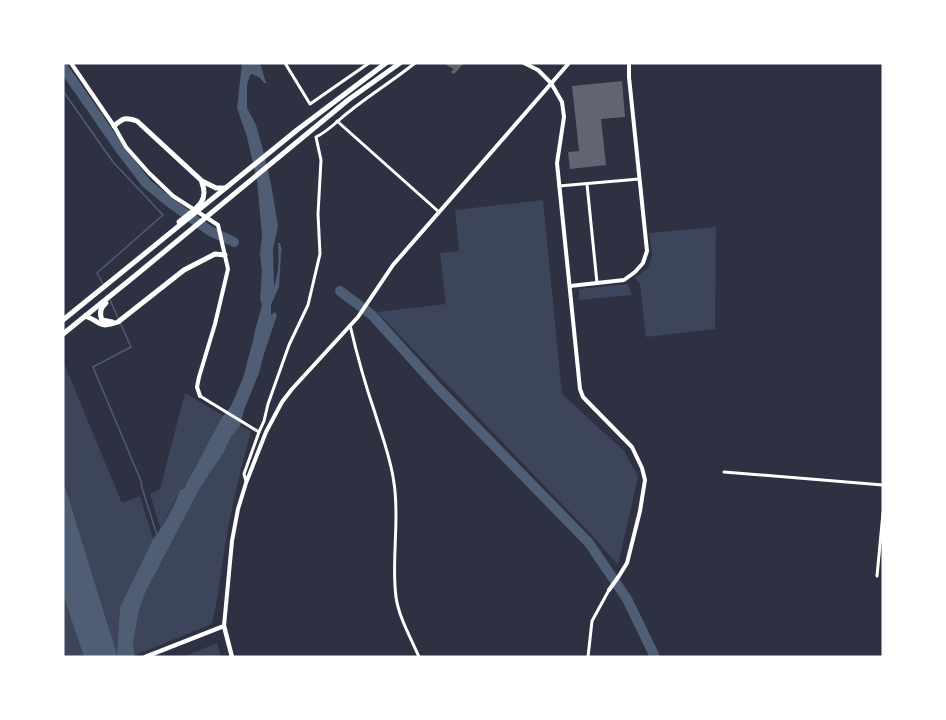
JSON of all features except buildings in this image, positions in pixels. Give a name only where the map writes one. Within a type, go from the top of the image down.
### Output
[{"type":"highway","points":[[63,320],[297,130],[386,63]]},
{"type":"highway","points":[[63,334],[348,100],[400,63]]},
{"type":"highway","points":[[114,126],[122,119],[137,121],[202,181],[216,188],[226,188]]},
{"type":"highway","points":[[165,237],[203,200],[205,194],[202,181]]},
{"type":"highway","points":[[86,316],[106,326],[118,322],[184,270],[215,254],[225,255]]},
{"type":"highway","points":[[118,322],[102,320],[101,310],[136,275]]},
{"type":"main road","points":[[145,657],[224,626],[232,657]]},
{"type":"street","points":[[71,63],[126,147],[148,173],[173,196],[218,225],[228,269],[197,387],[200,396],[258,431]]},
{"type":"street","points":[[285,63],[310,104],[369,63]]},
{"type":"street","points":[[246,483],[244,474],[289,345],[308,305],[320,255],[318,214],[321,160],[316,137],[415,63]]},
{"type":"street","points":[[524,63],[538,70],[551,83],[562,102],[564,117],[557,163],[580,389],[583,397],[632,447],[645,480],[627,563],[592,621],[588,657]]},
{"type":"street","points":[[224,626],[232,541],[238,509],[266,432],[282,402],[358,317],[393,265],[569,63]]},
{"type":"street","points":[[570,286],[624,280],[643,263],[647,251],[629,63]]},
{"type":"street","points":[[337,121],[439,212]]},
{"type":"street","points":[[559,186],[639,179]]},
{"type":"street","points":[[587,184],[597,283]]},
{"type":"street","points":[[350,325],[358,360],[393,474],[396,503],[394,569],[396,598],[419,657]]},
{"type":"street","points":[[724,471],[883,485]]},
{"type":"street","points":[[877,576],[883,513]]},
{"type":"shaded area","points":[[242,63],[260,63],[266,83],[259,77],[250,75],[247,85],[247,108],[256,125],[262,146],[278,226],[273,249],[274,287],[278,265],[278,243],[282,250],[279,287],[271,305],[271,315],[275,312],[277,315],[240,426],[200,488],[146,591],[139,610],[133,643],[135,657],[84,657],[63,595],[63,480],[117,655],[120,607],[180,490],[184,489],[221,419],[231,406],[243,378],[254,337],[262,305],[260,254],[262,235],[257,181],[247,137],[237,108]]},
{"type":"shaded area","points":[[543,200],[562,394],[624,451],[638,477],[618,565],[377,312],[446,304],[440,253],[459,251],[455,210]]},
{"type":"shaded area","points":[[716,227],[715,329],[646,337],[640,284],[635,278],[649,267],[652,254],[649,233]]},
{"type":"shaded area","points":[[628,284],[632,295],[579,300],[579,289]]},
{"type":"shaded area","points":[[63,361],[122,503],[140,496],[153,539],[120,607],[117,657],[63,480]]},
{"type":"shaded area","points":[[185,393],[224,416],[184,489],[180,490],[161,530],[150,494],[160,489]]},
{"type":"shaded area","points":[[240,426],[251,431],[230,517],[212,624],[135,655],[133,643],[139,610],[146,591],[200,488]]},
{"type":"shaded area","points":[[63,595],[84,657],[63,657]]},
{"type":"shaded area","points":[[217,643],[221,657],[183,657]]},
{"type":"waterway","points":[[63,67],[146,183],[210,231],[234,242]]},
{"type":"waterway","points":[[63,91],[113,162],[163,215],[97,273],[103,284]]},
{"type":"waterway","points":[[340,291],[372,315],[438,388],[589,543],[627,599],[655,657]]},
{"type":"waterway","points":[[110,300],[131,347],[93,367],[141,481],[157,535]]}]
